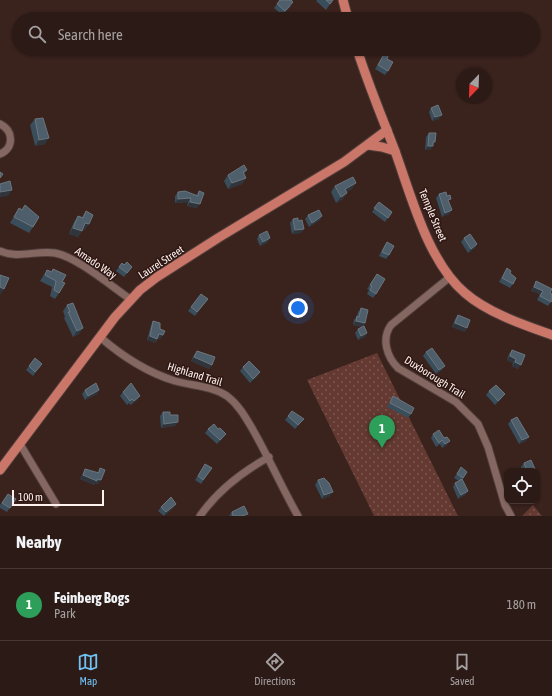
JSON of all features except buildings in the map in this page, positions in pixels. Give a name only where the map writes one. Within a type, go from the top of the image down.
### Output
[{"type":"main road","points":[[343,0],[346,12]]},
{"type":"main road","name":"Temple Street","points":[[360,56],[422,224],[450,277],[465,293],[488,308],[552,335]]},
{"type":"main road","name":"Laurel Street","points":[[0,470],[100,337],[130,300],[157,277],[368,145],[387,130]]},
{"type":"main road","points":[[368,145],[395,151]]},
{"type":"street","points":[[0,124],[9,130],[12,138],[9,148],[0,154]]},
{"type":"street","name":"Amado Way","points":[[0,251],[29,254],[53,252],[68,256],[130,300]]},
{"type":"street","name":"Duxborough Trail","points":[[450,277],[391,325],[386,335],[388,353],[392,362],[398,368],[448,396],[463,408],[478,424],[488,447],[505,505],[511,516]]},
{"type":"street","name":"Highland Trail","points":[[100,337],[126,358],[146,370],[174,380],[208,388],[227,396],[242,412],[269,457],[298,516]]},
{"type":"street","points":[[20,444],[56,504]]},
{"type":"street","points":[[200,516],[211,501],[233,480],[269,457]]},
{"type":"shaded area","points":[[377,353],[458,516],[374,516],[307,380]]},
{"type":"shaded area","points":[[533,505],[542,516],[522,516]]},
{"type":"place","name":"Feinberg Bogs","points":[[382,448]]}]
